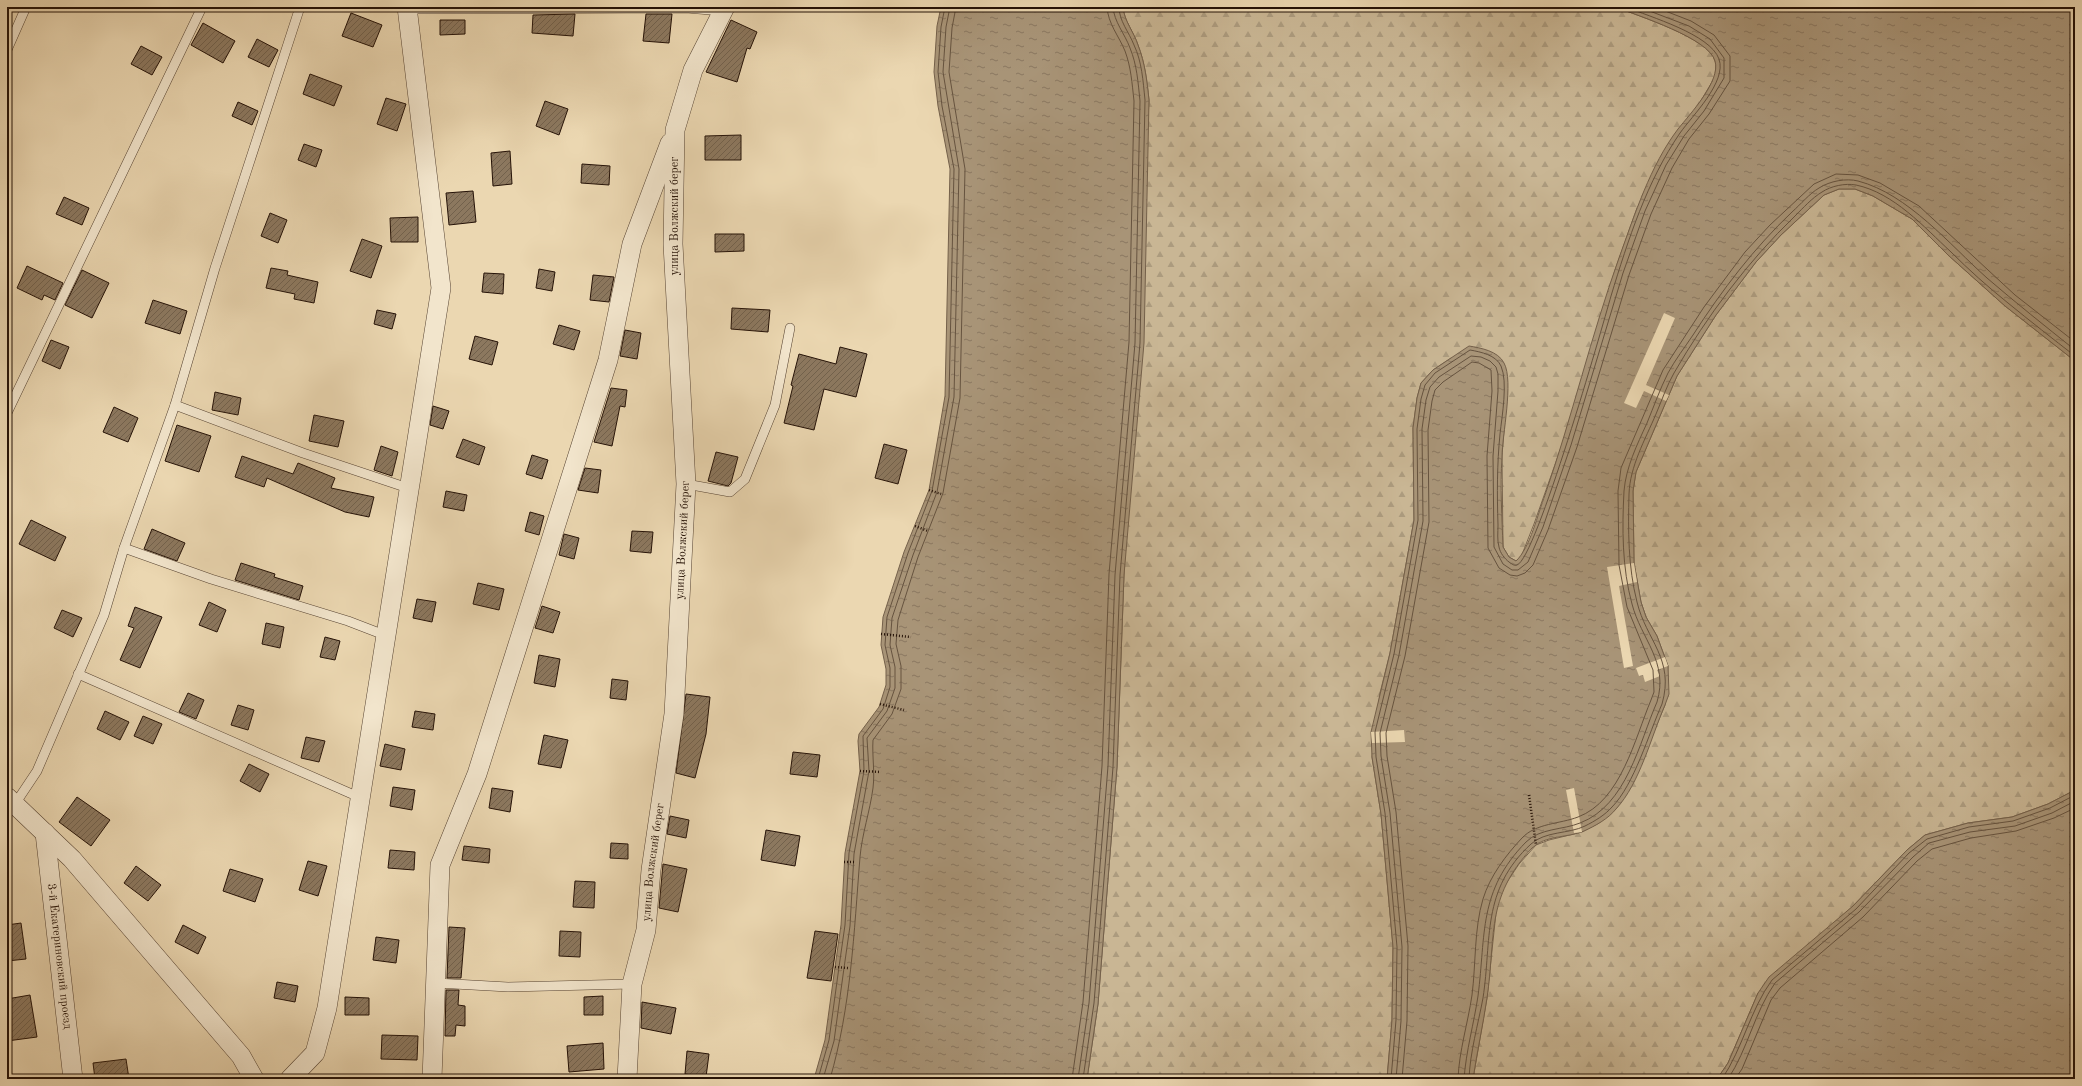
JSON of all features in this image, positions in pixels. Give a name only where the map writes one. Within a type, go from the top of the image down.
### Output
[{"type":"street","points":[[290,1079],[315,1053],[328,1008],[441,288],[404,8]]},
{"type":"street","name":"улица Волжский берег","points":[[627,1079],[632,984],[646,930],[651,870],[674,714],[686,484],[673,244],[675,130],[693,70],[724,9]]},
{"type":"street","points":[[432,1079],[440,865],[477,774],[608,360],[632,244],[675,130]]},
{"type":"street","points":[[11,801],[72,859],[241,1056],[254,1079]]},
{"type":"street","name":"3-й Екатериновский проезд","points":[[45,833],[73,1079]]},
{"type":"lane","points":[[7,50],[26,7]]},
{"type":"lane","points":[[7,413],[202,7]]},
{"type":"lane","points":[[11,801],[37,771],[104,615],[124,548],[175,406],[215,268],[300,7]]},
{"type":"lane","points":[[404,8],[724,9]]},
{"type":"lane","points":[[686,484],[730,492],[745,479],[776,405],[790,328]]},
{"type":"lane","points":[[175,406],[304,453],[410,489]]},
{"type":"lane","points":[[124,548],[211,579],[348,621],[387,636]]},
{"type":"lane","points":[[78,674],[361,798]]},
{"type":"lane","points":[[436,983],[508,987],[632,984]]},
{"type":"path","points":[[928,490],[941,494]]},
{"type":"path","points":[[915,526],[928,530]]},
{"type":"path","points":[[881,634],[911,637]]},
{"type":"path","points":[[880,704],[904,710]]},
{"type":"path","points":[[860,770],[881,772]]},
{"type":"path","points":[[1529,795],[1536,845]]},
{"type":"path","points":[[844,862],[856,862]]},
{"type":"path","points":[[835,967],[848,968]]},
{"type":"green space","points":[[1123,7],[1616,7],[1687,36],[1710,52],[1716,63],[1715,77],[1637,208],[1615,270],[1563,442],[1521,557],[1516,561],[1509,557],[1503,547],[1502,456],[1507,391],[1451,358],[1433,370],[1421,383],[1417,398],[1413,428],[1414,520],[1390,653],[1380,693],[1372,757],[1381,814],[1393,947],[1392,1020],[1387,1079],[1087,1079],[1098,1004],[1117,767],[1124,575],[1149,100],[1142,59],[1136,40],[1125,17]]},
{"type":"green space","points":[[1839,189],[1855,189],[1873,196],[1912,219],[1948,255],[2005,306],[2075,361],[2075,790],[2048,804],[2012,817],[1968,823],[1925,835],[1907,850],[1853,906],[1758,993],[1728,1063],[1717,1079],[1473,1079],[1487,998],[1497,903],[1505,885],[1519,864],[1536,845],[1549,840],[1582,832],[1599,823],[1616,809],[1631,787],[1665,705],[1668,666],[1657,636],[1646,617],[1641,602],[1634,563],[1633,491],[1636,472],[1677,376],[1716,315],[1756,262],[1781,235],[1824,195]]},
{"type":"water","points":[[941,7],[1123,7],[1125,17],[1136,40],[1144,65],[1149,100],[1144,343],[1124,575],[1117,767],[1098,1004],[1087,1079],[814,1079],[825,1040],[841,925],[845,853],[860,771],[859,734],[879,707],[886,685],[886,669],[881,645],[883,617],[904,552],[929,490],[945,396],[950,169],[938,106],[934,72],[937,26]]},
{"type":"water","points":[[1616,7],[2075,7],[2075,361],[2005,306],[1948,255],[1912,219],[1873,196],[1855,189],[1839,189],[1824,195],[1781,235],[1756,262],[1716,315],[1677,376],[1636,472],[1633,491],[1634,563],[1641,602],[1646,617],[1657,636],[1668,666],[1669,694],[1632,786],[1616,809],[1597,824],[1578,833],[1550,839],[1537,844],[1517,866],[1506,884],[1499,901],[1495,919],[1487,998],[1473,1079],[1387,1079],[1392,1020],[1393,947],[1381,814],[1372,757],[1371,732],[1390,653],[1414,520],[1413,428],[1417,398],[1421,383],[1433,370],[1469,346],[1484,349],[1493,353],[1504,363],[1507,371],[1508,395],[1501,468],[1503,547],[1509,557],[1516,561],[1521,555],[1529,539],[1555,466],[1609,287],[1644,191],[1651,174],[1668,143],[1703,97],[1709,87],[1716,69],[1715,61],[1710,52],[1700,44],[1672,29]]},
{"type":"water","points":[[2075,790],[2075,1079],[1717,1079],[1728,1063],[1758,993],[1769,977],[1853,906],[1907,850],[1925,835],[1968,823],[2012,817],[2048,804]]},
{"type":"pier","points":[[1664,313],[1675,318],[1646,385],[1669,395],[1666,401],[1644,391],[1636,408],[1624,403]]},
{"type":"pier","points":[[1634,563],[1637,582],[1619,586],[1633,666],[1624,668],[1607,567]]},
{"type":"pier","points":[[1665,657],[1668,666],[1657,670],[1660,676],[1645,682],[1643,675],[1639,676],[1636,668]]},
{"type":"pier","points":[[1404,730],[1405,742],[1372,743],[1371,732]]},
{"type":"pier","points":[[1574,788],[1582,832],[1574,833],[1566,790]]},
{"type":"building","points":[[351,13],[382,25],[373,47],[342,36]]},
{"type":"building","points":[[575,14],[573,36],[532,33],[533,15]]},
{"type":"building","points":[[646,14],[672,14],[669,43],[643,41]]},
{"type":"building","points":[[440,20],[465,20],[465,34],[440,35]]},
{"type":"building","points":[[731,20],[757,32],[750,49],[747,48],[737,82],[706,72]]},
{"type":"building","points":[[203,23],[235,41],[223,63],[191,45]]},
{"type":"building","points":[[257,39],[278,50],[269,67],[248,57]]},
{"type":"building","points":[[141,46],[162,57],[152,75],[131,64]]},
{"type":"building","points":[[310,74],[342,86],[334,106],[303,94]]},
{"type":"building","points":[[386,98],[406,104],[397,131],[377,124]]},
{"type":"building","points":[[545,101],[568,109],[559,135],[536,126]]},
{"type":"building","points":[[238,102],[258,111],[252,125],[232,116]]},
{"type":"building","points":[[741,135],[741,160],[705,160],[705,136]]},
{"type":"building","points":[[304,144],[322,150],[316,167],[298,160]]},
{"type":"building","points":[[510,151],[512,184],[493,186],[491,153]]},
{"type":"building","points":[[582,164],[610,166],[609,185],[581,183]]},
{"type":"building","points":[[473,191],[476,222],[449,225],[446,193]]},
{"type":"building","points":[[64,197],[89,208],[82,225],[56,214]]},
{"type":"building","points":[[270,213],[287,220],[278,243],[261,236]]},
{"type":"building","points":[[418,217],[418,242],[391,242],[390,218]]},
{"type":"building","points":[[715,234],[744,234],[744,251],[715,252]]},
{"type":"building","points":[[362,239],[382,246],[371,278],[350,271]]},
{"type":"building","points":[[27,266],[63,283],[55,300],[44,295],[42,300],[17,288]]},
{"type":"building","points":[[271,268],[288,271],[287,275],[318,282],[314,303],[294,299],[295,294],[266,288]]},
{"type":"building","points":[[539,269],[555,272],[552,291],[536,288]]},
{"type":"building","points":[[82,270],[109,283],[92,318],[65,305]]},
{"type":"building","points":[[484,273],[504,274],[503,294],[482,292]]},
{"type":"building","points":[[593,275],[614,277],[609,302],[590,300]]},
{"type":"building","points":[[153,300],[187,311],[180,334],[145,323]]},
{"type":"building","points":[[732,308],[770,310],[768,332],[731,329]]},
{"type":"building","points":[[377,310],[396,314],[392,329],[374,324]]},
{"type":"building","points":[[559,325],[580,331],[574,350],[553,344]]},
{"type":"building","points":[[625,330],[641,333],[637,359],[620,356]]},
{"type":"building","points":[[475,336],[498,342],[492,365],[469,359]]},
{"type":"building","points":[[51,340],[69,347],[60,369],[42,361]]},
{"type":"building","points":[[840,347],[867,354],[856,397],[824,389],[814,430],[784,423],[793,386],[791,385],[799,354],[836,364]]},
{"type":"building","points":[[611,388],[627,390],[625,407],[620,406],[612,446],[594,442]]},
{"type":"building","points":[[215,392],[241,398],[238,415],[212,410]]},
{"type":"building","points":[[433,406],[449,411],[443,429],[430,425]]},
{"type":"building","points":[[114,407],[138,418],[128,442],[103,432]]},
{"type":"building","points":[[314,415],[344,421],[338,447],[309,441]]},
{"type":"building","points":[[177,425],[211,436],[199,472],[165,461]]},
{"type":"building","points":[[463,439],[485,447],[479,465],[456,457]]},
{"type":"building","points":[[884,444],[907,450],[898,484],[875,478]]},
{"type":"building","points":[[381,446],[398,452],[392,476],[374,470]]},
{"type":"building","points":[[716,452],[738,457],[731,483],[728,486],[708,481]]},
{"type":"building","points":[[532,455],[548,460],[542,479],[526,474]]},
{"type":"building","points":[[242,456],[293,474],[298,463],[335,478],[331,488],[374,497],[369,517],[345,512],[267,478],[264,487],[235,477]]},
{"type":"building","points":[[585,468],[601,470],[598,493],[578,490]]},
{"type":"building","points":[[446,491],[467,495],[464,511],[443,507]]},
{"type":"building","points":[[530,512],[544,516],[539,535],[525,531]]},
{"type":"building","points":[[31,520],[66,537],[55,561],[19,544]]},
{"type":"building","points":[[152,529],[185,543],[177,561],[144,549]]},
{"type":"building","points":[[632,531],[653,532],[651,553],[630,551]]},
{"type":"building","points":[[564,534],[579,538],[574,559],[559,555]]},
{"type":"building","points":[[241,563],[275,574],[274,577],[303,586],[299,600],[235,580]]},
{"type":"building","points":[[478,583],[504,589],[499,610],[473,604]]},
{"type":"building","points":[[417,599],[436,602],[432,622],[413,618]]},
{"type":"building","points":[[209,602],[226,610],[217,632],[199,625]]},
{"type":"building","points":[[542,606],[560,612],[553,633],[535,628]]},
{"type":"building","points":[[135,607],[162,617],[140,668],[120,660],[134,628],[128,626]]},
{"type":"building","points":[[62,610],[82,618],[73,637],[54,628]]},
{"type":"building","points":[[266,623],[284,627],[280,648],[262,644]]},
{"type":"building","points":[[325,637],[340,641],[335,660],[320,657]]},
{"type":"building","points":[[539,655],[560,659],[555,687],[534,683]]},
{"type":"building","points":[[612,679],[628,681],[626,700],[610,698]]},
{"type":"building","points":[[188,693],[204,700],[196,719],[179,712]]},
{"type":"building","points":[[686,694],[710,697],[706,734],[695,778],[676,773]]},
{"type":"building","points":[[238,705],[254,710],[248,730],[231,725]]},
{"type":"building","points":[[105,711],[129,722],[120,740],[97,729]]},
{"type":"building","points":[[415,711],[435,714],[433,730],[412,727]]},
{"type":"building","points":[[143,716],[162,724],[153,744],[134,736]]},
{"type":"building","points":[[544,735],[568,740],[561,768],[538,764]]},
{"type":"building","points":[[306,737],[325,741],[319,762],[301,758]]},
{"type":"building","points":[[385,744],[405,749],[401,770],[380,766]]},
{"type":"building","points":[[793,752],[820,755],[817,777],[790,774]]},
{"type":"building","points":[[249,764],[269,774],[260,792],[240,781]]},
{"type":"building","points":[[393,787],[415,790],[412,810],[390,806]]},
{"type":"building","points":[[492,788],[513,791],[510,812],[489,808]]},
{"type":"building","points":[[77,797],[110,820],[91,846],[59,822]]},
{"type":"building","points":[[670,816],[689,820],[686,838],[667,834]]},
{"type":"building","points":[[766,830],[800,836],[795,866],[761,860]]},
{"type":"building","points":[[611,843],[628,844],[628,859],[610,858]]},
{"type":"building","points":[[464,846],[490,849],[489,863],[462,860]]},
{"type":"building","points":[[390,850],[415,852],[414,870],[388,868]]},
{"type":"building","points":[[308,861],[327,866],[318,896],[299,890]]},
{"type":"building","points":[[663,864],[687,869],[678,912],[659,908]]},
{"type":"building","points":[[136,866],[161,885],[148,901],[124,883]]},
{"type":"building","points":[[230,869],[263,879],[255,902],[223,891]]},
{"type":"building","points":[[575,881],[595,882],[594,908],[573,907]]},
{"type":"building","points":[[21,923],[26,959],[7,961],[7,925]]},
{"type":"building","points":[[183,925],[206,937],[198,954],[175,942]]},
{"type":"building","points":[[449,927],[465,928],[461,978],[447,978]]},
{"type":"building","points":[[560,931],[581,932],[580,957],[559,956]]},
{"type":"building","points":[[815,931],[838,934],[831,981],[807,978]]},
{"type":"building","points":[[376,937],[399,940],[396,963],[373,960]]},
{"type":"building","points":[[277,982],[298,986],[295,1002],[274,998]]},
{"type":"building","points":[[446,990],[459,990],[458,1005],[465,1006],[465,1026],[456,1025],[455,1036],[445,1036]]},
{"type":"building","points":[[30,995],[37,1037],[7,1041],[7,999]]},
{"type":"building","points":[[603,996],[603,1015],[584,1015],[584,997]]},
{"type":"building","points":[[345,997],[369,998],[369,1015],[345,1015]]},
{"type":"building","points":[[642,1002],[676,1008],[671,1034],[641,1028]]},
{"type":"building","points":[[382,1035],[418,1036],[417,1060],[381,1059]]},
{"type":"building","points":[[603,1043],[604,1069],[569,1072],[567,1046]]},
{"type":"building","points":[[687,1051],[709,1054],[706,1077],[685,1074]]},
{"type":"building","points":[[126,1059],[129,1079],[95,1079],[93,1063]]}]
